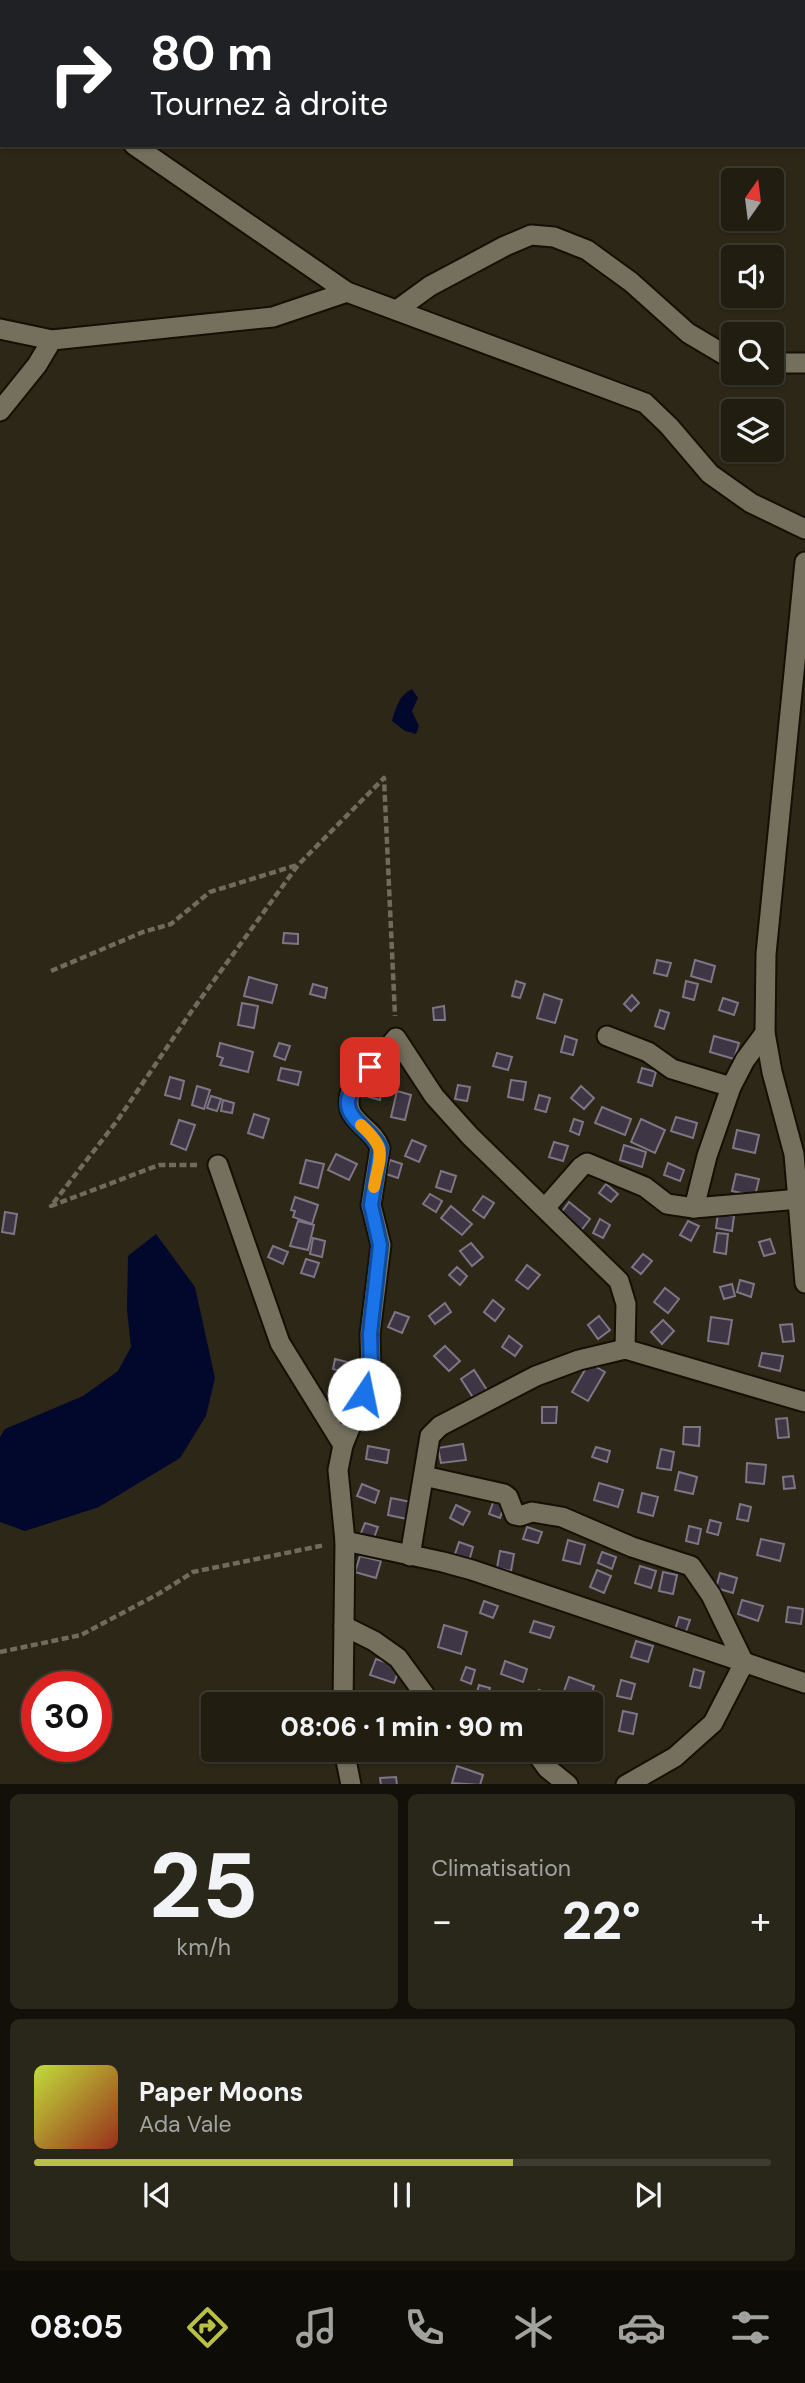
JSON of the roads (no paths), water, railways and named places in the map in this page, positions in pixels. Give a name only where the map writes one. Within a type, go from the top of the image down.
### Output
[{"type":"street","points":[[154,151],[347,292],[645,403],[669,426],[710,474],[751,503],[805,529]]},
{"type":"street","points":[[397,310],[430,286],[505,246],[531,235],[554,237],[587,250],[631,282],[688,333],[721,353]]},
{"type":"street","points":[[0,329],[52,340],[273,317],[347,292]]},
{"type":"street","points":[[0,411],[37,365],[52,340]]},
{"type":"street","points":[[784,363],[805,363]]},
{"type":"street","points":[[805,562],[766,954],[765,1033],[772,1072],[794,1154],[805,1283]]},
{"type":"street","points":[[694,1208],[707,1156],[731,1087],[745,1060],[765,1033]]},
{"type":"street","points":[[607,1036],[648,1052],[672,1069],[731,1087]]},
{"type":"street","points":[[343,1692],[345,1541],[338,1470],[343,1445],[371,1370],[370,1334],[380,1245],[371,1205],[380,1148],[377,1139],[351,1115],[347,1104],[350,1094],[396,1038],[434,1096],[470,1136],[619,1281],[626,1304],[625,1349]]},
{"type":"street","points":[[545,1208],[587,1163],[645,1187],[667,1204],[694,1208],[799,1199]]},
{"type":"street","points":[[218,1165],[280,1343],[343,1445]]},
{"type":"street","points":[[410,1556],[430,1436],[440,1426],[536,1376],[579,1360],[625,1349],[805,1402]]},
{"type":"street","points":[[424,1475],[504,1494],[508,1497],[515,1515],[532,1512],[562,1517],[632,1547],[691,1566],[711,1595],[744,1663]]},
{"type":"street","points":[[345,1541],[472,1570],[805,1683]]},
{"type":"street","points":[[344,1626],[398,1658],[423,1692]]},
{"type":"street","points":[[626,1784],[675,1757],[713,1723],[744,1663]]},
{"type":"street","points":[[346,1762],[351,1784]]},
{"type":"street","points":[[543,1762],[568,1784]]},
{"type":"water","points":[[412,689],[418,698],[412,711],[419,726],[416,734],[405,731],[392,721],[401,698]]},
{"type":"water","points":[[156,1234],[195,1287],[215,1378],[206,1416],[180,1458],[99,1507],[25,1531],[0,1522],[0,1437],[5,1429],[83,1396],[118,1371],[131,1347],[127,1310],[128,1256]]}]
